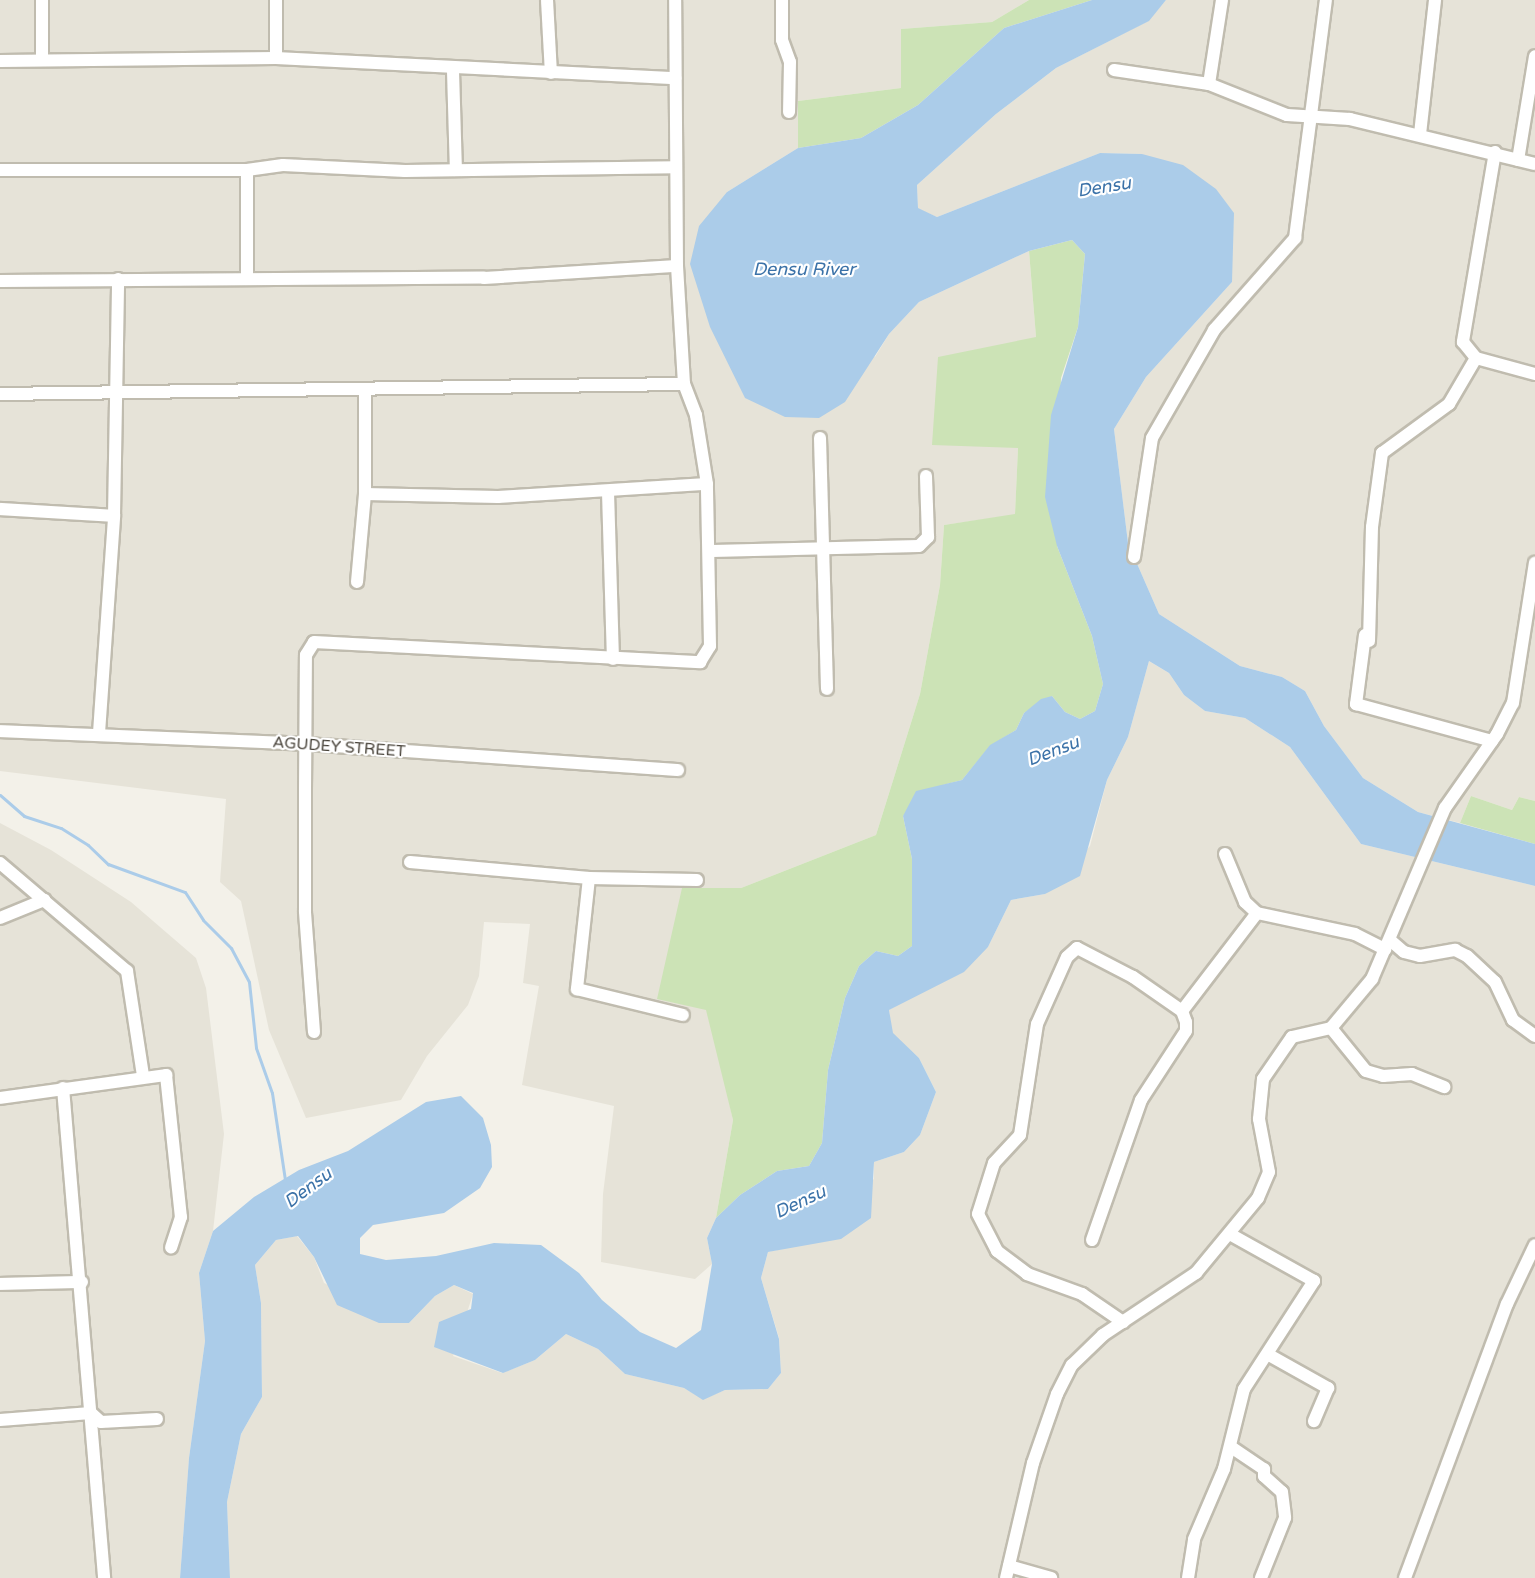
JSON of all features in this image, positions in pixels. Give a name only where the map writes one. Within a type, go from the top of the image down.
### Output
[{"type":"street","points":[[42,0],[42,60]]},
{"type":"street","points":[[276,0],[276,58]]},
{"type":"street","points":[[547,0],[551,73]]},
{"type":"street","points":[[314,1032],[305,911],[305,744],[306,655],[314,642],[700,662],[710,646],[712,551],[707,484],[696,415],[684,384],[677,266],[675,0]]},
{"type":"street","points":[[782,0],[782,40],[790,62],[789,112]]},
{"type":"street","points":[[1209,84],[1221,0]]},
{"type":"street","points":[[1134,557],[1152,438],[1214,330],[1295,238],[1326,0]]},
{"type":"street","points":[[1420,134],[1435,0]]},
{"type":"street","points":[[1518,160],[1535,56]]},
{"type":"street","points":[[0,61],[276,58],[453,71],[676,78]]},
{"type":"street","points":[[1114,70],[1209,84],[1287,115],[1312,116],[1420,134],[1535,164]]},
{"type":"street","points":[[453,71],[456,170]]},
{"type":"street","points":[[1495,152],[1462,327],[1463,342],[1476,358],[1535,374]]},
{"type":"street","points":[[0,170],[247,170],[283,165],[456,170],[675,167]]},
{"type":"street","points":[[247,170],[247,279]]},
{"type":"street","points":[[0,281],[484,278],[677,266]]},
{"type":"street","points":[[99,733],[114,516],[118,394],[118,279]]},
{"type":"street","points":[[1476,358],[1449,404],[1382,453],[1372,527],[1367,638],[1356,704],[1492,741]]},
{"type":"street","points":[[0,393],[365,391],[684,384]]},
{"type":"street","points":[[357,582],[366,494],[365,391]]},
{"type":"street","points":[[820,438],[827,689]]},
{"type":"street","points":[[712,551],[824,550],[926,542],[926,476]]},
{"type":"street","points":[[366,494],[431,498],[608,492],[707,484]]},
{"type":"street","points":[[608,492],[613,659]]},
{"type":"street","points":[[0,509],[114,516]]},
{"type":"street","points":[[1051,1578],[1008,1572],[1033,1463],[1057,1394],[1088,1346],[1196,1273],[1258,1198],[1269,1172],[1259,1119],[1263,1079],[1292,1037],[1331,1028],[1362,994],[1387,945],[1417,869],[1445,808],[1492,741],[1516,691],[1535,562]]},
{"type":"street","name":"AGUDEY STREET","points":[[0,730],[305,744],[678,770]]},
{"type":"street","points":[[1226,854],[1245,902],[1257,913],[1355,934],[1420,956],[1455,950],[1467,956],[1496,982],[1513,1020],[1535,1036]]},
{"type":"street","points":[[410,862],[589,878],[697,880]]},
{"type":"street","points":[[0,863],[127,971],[143,1075]]},
{"type":"street","points":[[589,878],[577,988],[683,1015]]},
{"type":"street","points":[[0,918],[44,900]]},
{"type":"street","points":[[1182,1011],[1257,913]]},
{"type":"street","points":[[1092,1240],[1141,1100],[1186,1031],[1182,1011],[1133,977],[1086,951],[1072,949],[1037,1024],[1020,1135],[994,1163],[979,1200],[983,1231],[997,1251],[1027,1274],[1082,1294],[1124,1322]]},
{"type":"street","points":[[1331,1028],[1366,1071],[1383,1076],[1412,1074],[1444,1087]]},
{"type":"street","points":[[0,1098],[143,1075],[166,1075],[180,1217],[171,1247]]},
{"type":"street","points":[[63,1088],[82,1282],[104,1578]]},
{"type":"street","points":[[1188,1578],[1194,1539],[1231,1447],[1244,1389],[1269,1355],[1314,1281],[1230,1234]]},
{"type":"street","points":[[1404,1578],[1507,1304],[1535,1245]]},
{"type":"street","points":[[0,1284],[82,1282]]},
{"type":"street","points":[[1269,1355],[1328,1388],[1314,1421]]},
{"type":"street","points":[[0,1420],[91,1413],[101,1422],[157,1419]]},
{"type":"street","points":[[1231,1447],[1264,1469],[1264,1476],[1282,1492],[1285,1518],[1261,1578]]},
{"type":"shaded area","points":[[0,0],[1029,0],[992,22],[901,29],[901,88],[798,101],[798,148],[727,192],[875,357],[889,334],[919,302],[1029,251],[1036,337],[1018,448],[1015,515],[944,525],[940,585],[920,694],[876,835],[741,888],[682,888],[733,1120],[716,1218],[707,1238],[712,1264],[695,1279],[601,1262],[603,1194],[614,1106],[522,1085],[539,986],[523,983],[530,924],[484,922],[479,976],[468,1005],[427,1056],[401,1100],[306,1118],[269,1030],[241,901],[220,882],[226,799],[0,771]]},
{"type":"shaded area","points":[[1166,0],[1535,0],[1535,801],[1519,797],[1512,810],[1471,796],[1460,823],[1418,812],[1363,778],[1324,726],[1305,691],[1282,677],[1240,666],[1159,614],[1128,543],[1114,429],[1146,377],[1232,282],[1142,154],[1100,153],[937,217],[918,209],[917,185],[996,114],[1056,68],[1148,21]]},
{"type":"shaded area","points":[[1149,661],[1169,673],[1184,695],[1205,711],[1245,718],[1290,747],[1361,844],[1535,886],[1535,1578],[230,1578],[227,1502],[241,1434],[262,1397],[261,1303],[255,1265],[276,1240],[297,1236],[314,1257],[324,1283],[409,1323],[435,1296],[454,1285],[473,1294],[453,1356],[502,1373],[535,1360],[566,1334],[598,1349],[625,1374],[684,1388],[703,1399],[725,1390],[768,1389],[781,1373],[779,1338],[761,1278],[768,1252],[800,1245],[874,1179],[874,1162],[904,1152],[920,1135],[936,1092],[919,1058],[892,1033],[889,1010],[988,947],[1011,900],[1045,894],[1090,846],[1107,780],[1128,737]]},
{"type":"shaded area","points":[[0,823],[51,850],[131,902],[196,958],[206,988],[224,1134],[213,1231],[199,1273],[205,1341],[189,1458],[180,1578],[0,1578]]},
{"type":"green space","points":[[1029,0],[1092,0],[1004,28],[918,105],[861,138],[798,148],[798,101],[901,88],[901,29],[992,22]]},
{"type":"green space","points":[[1072,240],[1085,254],[1078,327],[1061,378],[1057,546],[1092,636],[1103,684],[1095,711],[1080,719],[1065,712],[1052,696],[1024,713],[1016,730],[990,746],[962,780],[943,785],[903,816],[912,859],[912,946],[898,956],[876,951],[859,966],[845,998],[828,1070],[822,1143],[809,1166],[777,1171],[740,1195],[716,1218],[733,1120],[706,1010],[657,999],[682,888],[741,888],[876,835],[920,694],[940,585],[944,525],[1015,514],[1018,448],[932,445],[938,357],[1036,337],[1029,251]]},
{"type":"green space","points":[[1471,796],[1512,810],[1519,797],[1535,801],[1535,844],[1460,823]]},
{"type":"water","points":[[1092,0],[1166,0],[1149,21],[1056,68],[996,114],[917,185],[918,208],[937,217],[1100,153],[1142,154],[1183,165],[1216,189],[1234,213],[1232,282],[1146,377],[1114,429],[1128,543],[1159,614],[1240,666],[1282,677],[1305,691],[1324,726],[1363,778],[1418,812],[1535,844],[1535,886],[1361,844],[1290,747],[1245,718],[1205,711],[1184,695],[1169,673],[1149,661],[1128,737],[1107,780],[1080,876],[1045,894],[1011,900],[988,947],[964,972],[889,1010],[893,1033],[919,1058],[936,1092],[920,1135],[904,1152],[874,1162],[871,1218],[841,1239],[768,1252],[761,1278],[779,1339],[781,1373],[768,1389],[725,1390],[703,1400],[684,1388],[625,1374],[598,1349],[566,1334],[535,1360],[503,1373],[434,1347],[439,1322],[471,1309],[473,1293],[454,1285],[435,1296],[409,1323],[379,1323],[337,1305],[314,1257],[298,1236],[276,1240],[255,1265],[261,1303],[262,1397],[241,1434],[227,1502],[230,1578],[180,1578],[189,1458],[205,1341],[199,1273],[213,1231],[254,1197],[299,1170],[348,1151],[426,1102],[461,1096],[483,1118],[491,1145],[492,1167],[480,1188],[444,1213],[373,1225],[360,1238],[360,1254],[386,1260],[436,1256],[494,1243],[541,1245],[579,1273],[602,1300],[640,1332],[676,1348],[701,1330],[712,1264],[707,1238],[716,1218],[740,1195],[777,1171],[809,1166],[822,1143],[828,1070],[845,998],[859,966],[876,951],[898,956],[912,946],[912,859],[903,816],[916,791],[962,780],[990,745],[1016,730],[1024,713],[1041,699],[1052,696],[1065,712],[1080,719],[1095,711],[1103,684],[1092,636],[1057,546],[1045,497],[1051,415],[1078,327],[1085,254],[1072,240],[1029,251],[919,302],[889,334],[845,402],[819,418],[785,417],[745,398],[710,327],[690,264],[699,226],[727,192],[798,148],[861,138],[918,105],[1004,28]]},
{"type":"waterway","points":[[0,795],[24,816],[61,828],[88,845],[108,864],[185,892],[203,920],[231,948],[249,982],[256,1048],[272,1093],[285,1180]]},
{"type":"water label","name":"Densu","points":[[1104,187]]},
{"type":"water label","name":"Densu River","points":[[804,269]]},
{"type":"water label","name":"Densu","points":[[1053,751]]},
{"type":"water label","name":"Densu","points":[[308,1188]]},
{"type":"water label","name":"Densu","points":[[800,1202]]}]
